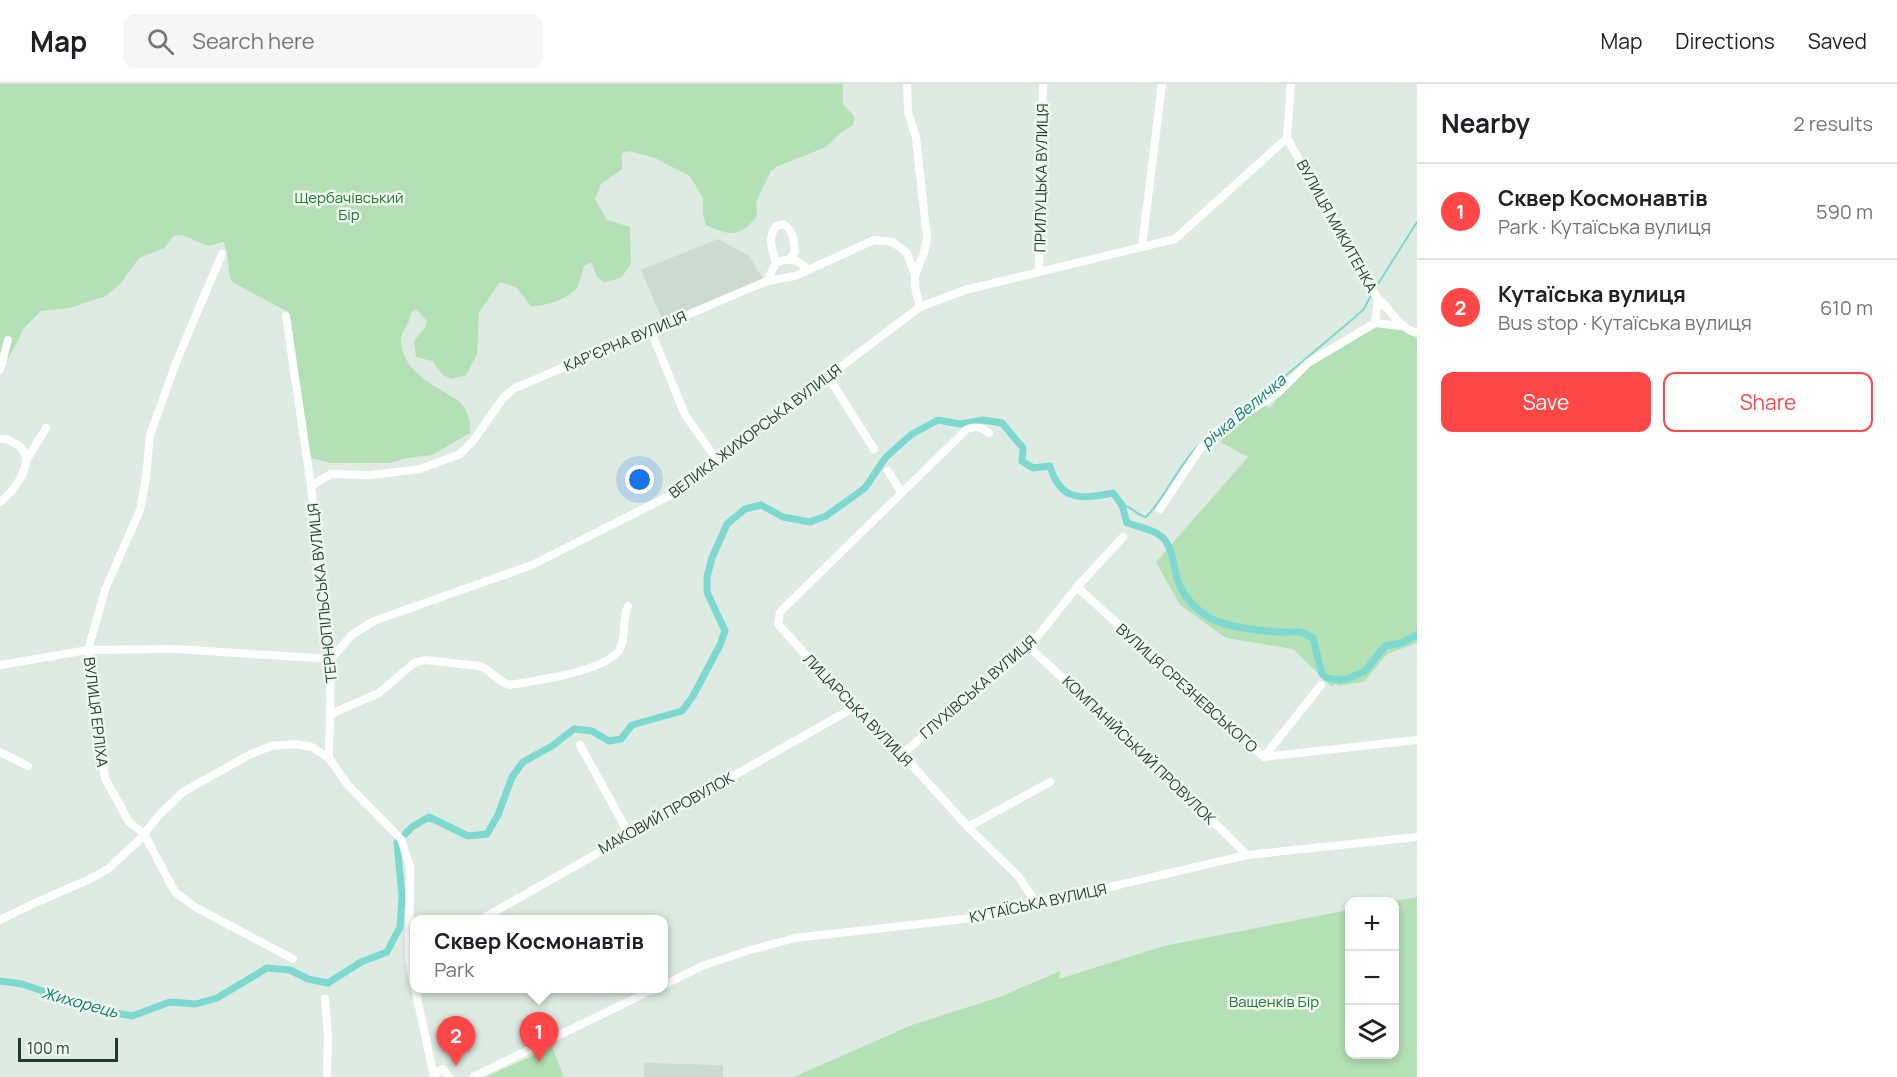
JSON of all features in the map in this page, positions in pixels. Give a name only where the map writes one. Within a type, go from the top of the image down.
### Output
[{"type":"street","points":[[907,84],[908,112],[916,137],[927,239],[915,275]]},
{"type":"street","name":"ПРИЛУЦЬКА ВУЛИЦЯ","points":[[1039,272],[1043,84]]},
{"type":"street","points":[[1142,247],[1162,84]]},
{"type":"street","points":[[1287,138],[1291,84]]},
{"type":"street","name":"ВЕЛИКА ЖИХОРСЬКА ВУЛИЦЯ","points":[[331,659],[353,634],[374,621],[532,565],[669,496],[829,378],[920,307],[965,290],[1175,239],[1287,138]]},
{"type":"street","name":"ВУЛИЦЯ МИКИТЕНКА","points":[[1287,138],[1378,299],[1389,308],[1401,326],[1417,333]]},
{"type":"street","points":[[767,281],[776,262],[770,243],[772,232],[776,226],[783,224],[790,228],[794,240],[795,252],[789,259]]},
{"type":"street","name":"КАР’ЄРНА ВУЛИЦЯ","points":[[311,486],[331,474],[370,475],[420,469],[460,454],[473,441],[503,398],[515,387],[767,281],[795,276],[874,240],[893,242],[907,253],[915,275],[915,287],[920,307]]},
{"type":"street","name":"ВУЛИЦЯ ЕРЛІХА","points":[[222,254],[177,360],[150,435],[140,510],[105,590],[88,650],[105,778],[129,822],[144,834],[175,892],[195,907],[293,959]]},
{"type":"street","points":[[776,262],[797,260],[809,270]]},
{"type":"street","points":[[1375,323],[1378,299]]},
{"type":"street","name":"ТЕРНОПІЛЬСЬКА ВУЛИЦЯ","points":[[286,316],[311,486],[331,659],[329,758]]},
{"type":"street","points":[[1160,509],[1200,449],[1214,433],[1279,392],[1308,363],[1375,323],[1401,326]]},
{"type":"street","points":[[651,331],[686,415],[717,460]]},
{"type":"street","points":[[0,370],[8,340]]},
{"type":"street","points":[[829,378],[874,450]]},
{"type":"street","name":"ЛИЦАРСЬКА ВУЛИЦЯ","points":[[989,433],[976,426],[967,429],[780,612],[778,624],[853,708],[902,754],[968,827],[1018,876],[1037,904]]},
{"type":"street","points":[[0,502],[23,473],[27,459],[46,428]]},
{"type":"street","points":[[0,439],[5,438],[25,450],[27,459]]},
{"type":"street","points":[[888,471],[902,492]]},
{"type":"street","name":"ГЛУХІВСЬКА ВУЛИЦЯ","points":[[902,754],[1029,647],[1077,587],[1123,537]]},
{"type":"street","name":"ВУЛИЦЯ СРЕЗНЕВСЬКОГО","points":[[1077,587],[1264,757],[1417,740]]},
{"type":"street","points":[[331,714],[379,693],[414,663],[425,660],[480,666],[489,670],[500,682],[509,685],[585,671],[603,664],[620,650],[628,606]]},
{"type":"street","name":"КОМПАНІЙСЬКИЙ ПРОВУЛОК","points":[[1029,647],[1150,759],[1247,855]]},
{"type":"street","points":[[0,665],[88,650],[176,649],[331,659]]},
{"type":"street","points":[[1264,757],[1321,685]]},
{"type":"street","name":"МАКОВИЙ ПРОВУЛОК","points":[[489,915],[853,708]]},
{"type":"street","points":[[0,920],[108,869],[183,792],[249,755],[271,746],[296,744],[312,747],[329,758],[346,784],[401,839],[410,867],[411,915]]},
{"type":"street","points":[[580,745],[628,834]]},
{"type":"street","points":[[0,752],[28,766]]},
{"type":"street","points":[[968,827],[1050,782]]},
{"type":"street","name":"КУТАЇСЬКА ВУЛИЦЯ","points":[[668,983],[702,966],[795,938],[981,917],[1247,855],[1417,837]]},
{"type":"street","points":[[416,993],[434,1076],[443,1069],[449,1077]]},
{"type":"street","points":[[473,1077],[646,993]]},
{"type":"street","points":[[325,999],[328,1035],[327,1077]]},
{"type":"shaded area","points":[[718,239],[749,256],[763,279],[663,321],[641,270]]},
{"type":"shaded area","points":[[644,1063],[723,1065],[723,1077],[644,1077]]},
{"type":"green space","name":"Щербачівський Бір","points":[[0,84],[843,84],[843,104],[854,116],[853,125],[839,134],[826,147],[771,171],[756,202],[757,216],[745,228],[734,233],[706,225],[703,215],[703,198],[690,176],[655,158],[629,151],[622,153],[622,169],[601,184],[595,199],[607,220],[630,227],[631,264],[621,278],[605,282],[597,277],[591,262],[584,266],[579,284],[572,293],[555,302],[531,306],[516,287],[500,282],[479,312],[477,354],[466,375],[451,379],[443,375],[432,361],[416,357],[414,341],[425,328],[427,321],[416,309],[411,312],[401,338],[406,360],[425,380],[461,403],[468,417],[470,433],[432,455],[390,463],[330,463],[311,458],[288,312],[232,282],[223,242],[208,246],[182,235],[174,236],[164,248],[139,258],[120,284],[106,296],[69,308],[41,311],[24,328],[9,357],[0,364]]},
{"type":"green space","points":[[1372,325],[1417,332],[1417,643],[1387,654],[1364,682],[1337,686],[1336,683],[1332,687],[1293,649],[1226,638],[1180,605],[1156,562],[1248,457],[1222,443],[1220,435],[1239,426],[1240,419],[1263,405],[1270,408],[1308,363]]},
{"type":"green space","name":"Ващенків Бір","points":[[1417,897],[1417,1077],[794,1077],[912,1025],[1000,997],[1060,971],[1059,979],[1164,946],[1345,911],[1345,1059],[1399,1059],[1399,900]]},
{"type":"green space","points":[[552,1047],[564,1077],[486,1077]]},
{"type":"waterway","name":"річка Величка","points":[[1376,287],[1417,222]]},
{"type":"waterway","name":"річка Величка","points":[[1233,417],[1354,318],[1364,309],[1370,297]]},
{"type":"waterway","name":"Жихорець","points":[[405,834],[429,817],[468,836],[487,834],[498,815],[512,777],[523,762],[552,746],[574,729],[592,731],[609,741],[621,739],[632,725],[682,711],[693,696],[725,631],[707,592],[707,577],[712,558],[727,524],[745,509],[761,505],[783,517],[810,522],[826,516],[865,488],[886,457],[912,434],[938,420],[960,424],[983,420],[1002,423],[1023,448],[1022,461],[1033,468],[1050,466],[1054,478],[1066,492],[1082,497],[1113,493],[1122,505],[1127,523],[1153,531],[1165,540],[1171,551],[1177,579],[1182,589],[1188,599],[1201,611],[1210,618],[1235,626],[1278,632],[1299,632],[1313,638],[1322,674],[1327,678],[1347,679],[1365,671],[1385,646],[1401,643],[1417,635]]},
{"type":"waterway","name":"річка Величка","points":[[1122,505],[1146,517],[1160,500],[1184,462],[1199,445]]},
{"type":"waterway","name":"Жихорець","points":[[0,981],[22,984],[100,1010],[132,1016],[170,1002],[196,1004],[217,998],[267,968],[290,970],[308,979],[328,983],[361,962],[387,952],[400,927],[402,897],[397,842]]},
{"type":"place","name":"Сквер Космонавтів","points":[[539,1062]]},
{"type":"place","name":"Кутаїська вулиця","points":[[456,1066]]}]
